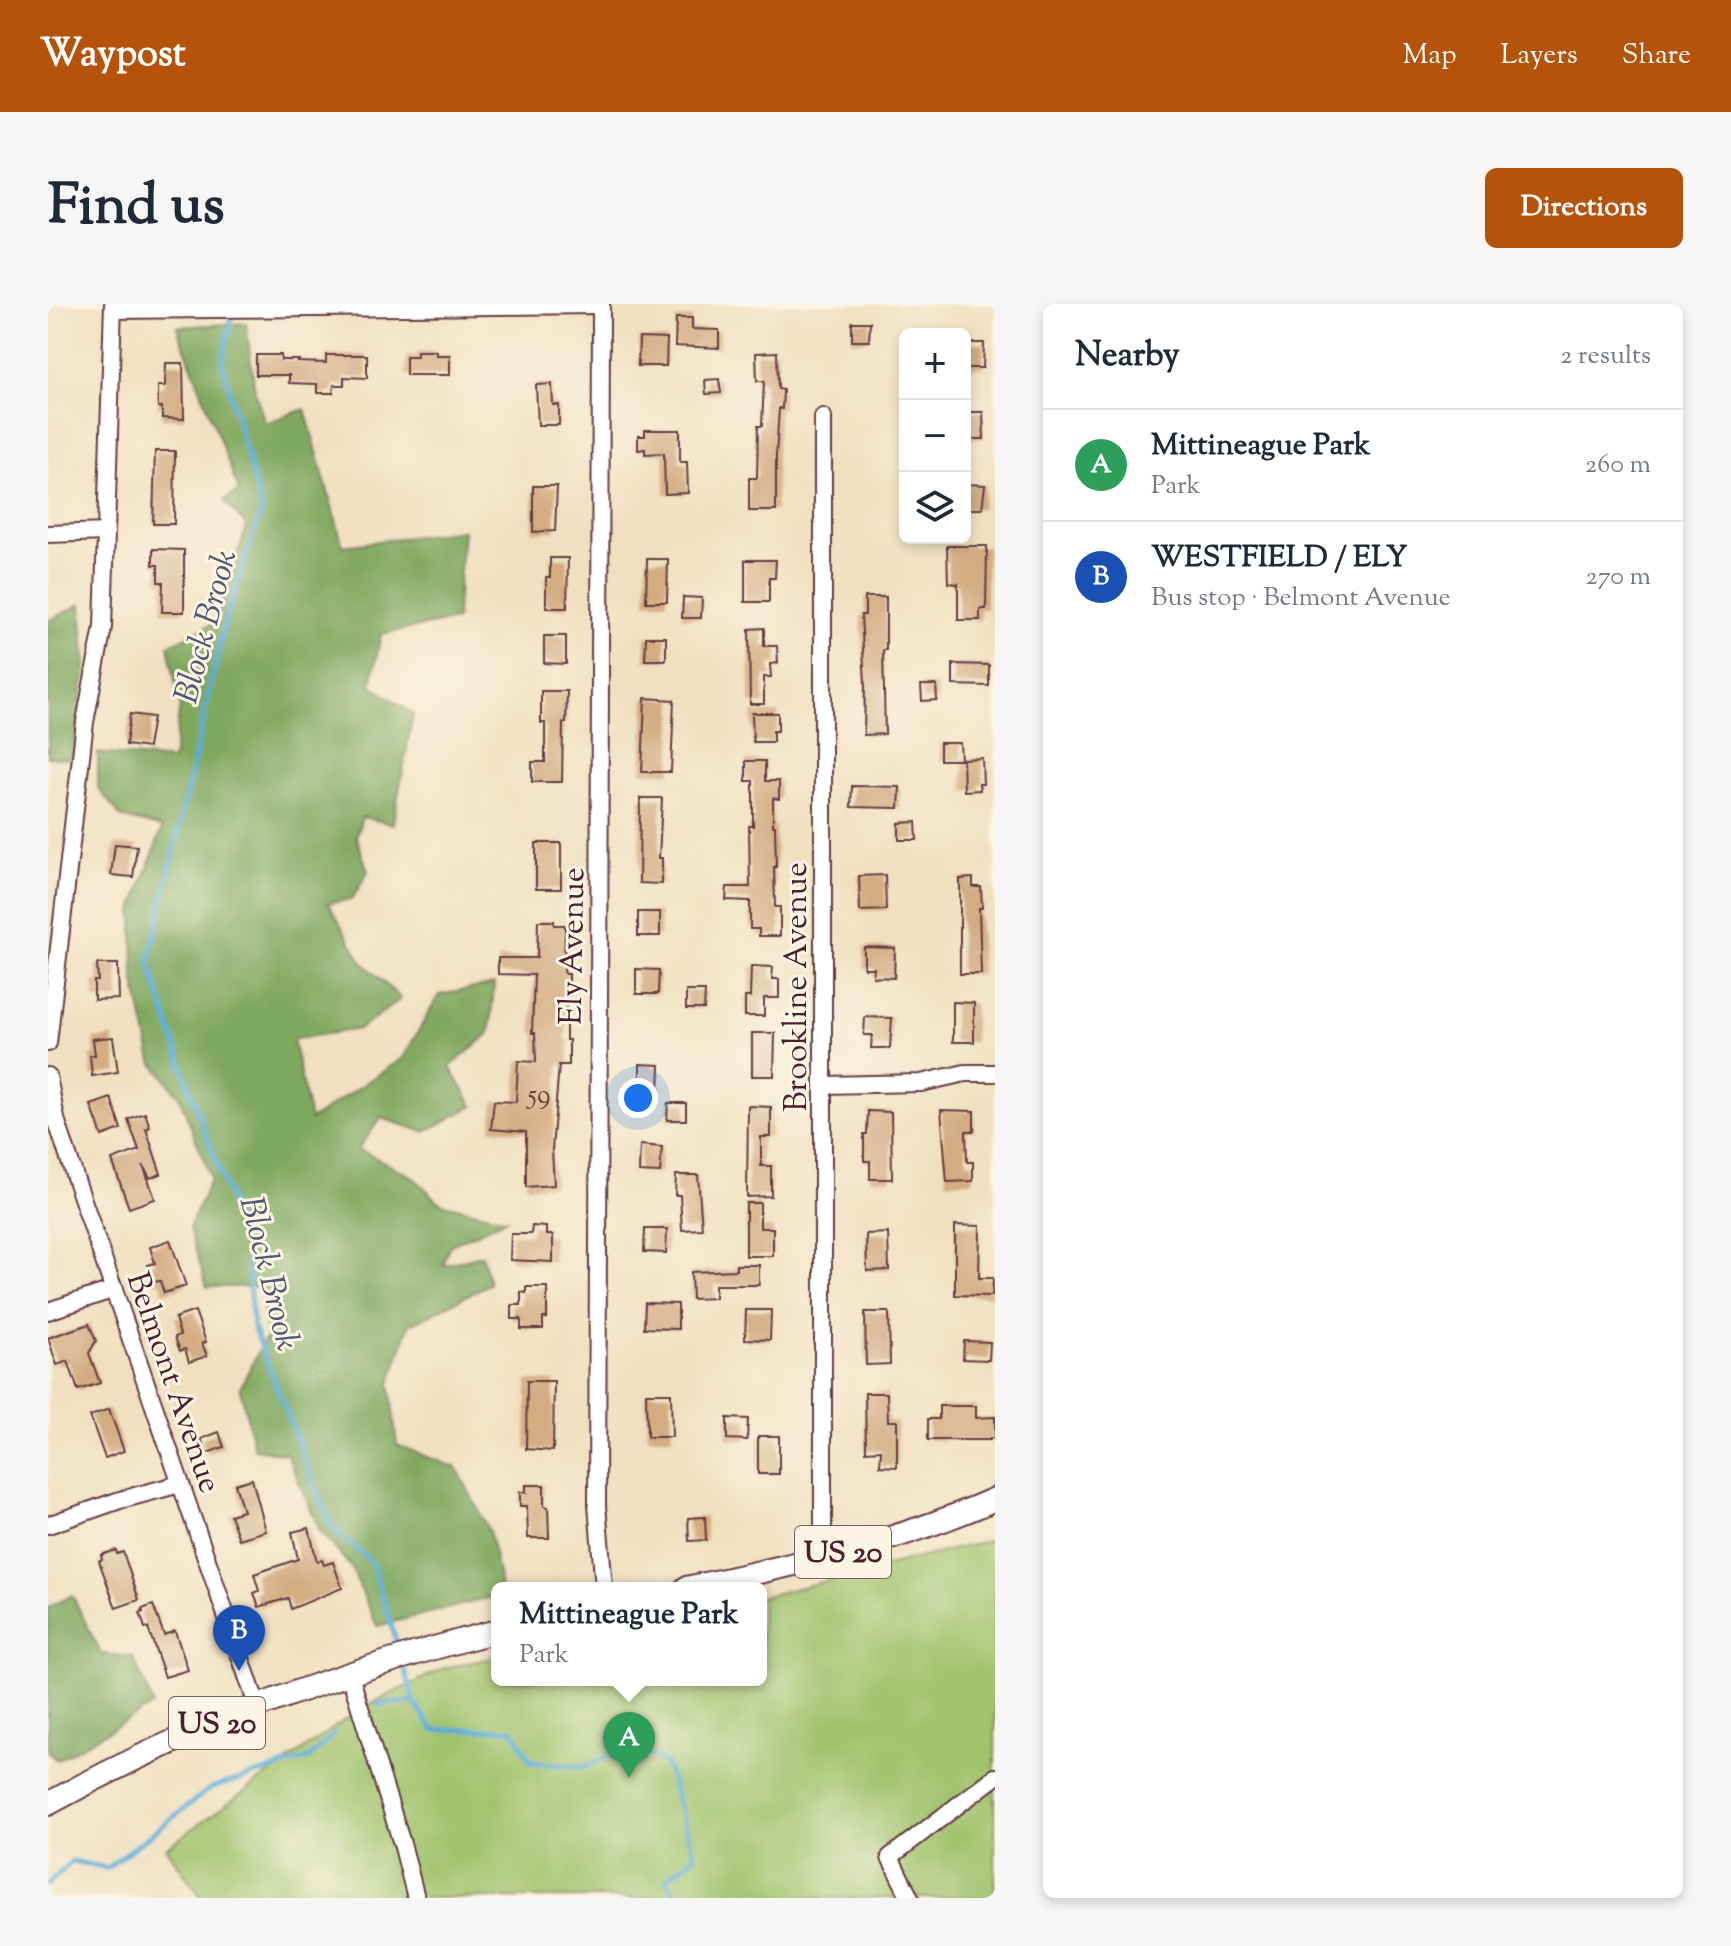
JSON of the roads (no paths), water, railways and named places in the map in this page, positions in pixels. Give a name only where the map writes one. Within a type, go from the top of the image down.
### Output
[{"type":"main road","name":"US 20","points":[[713,1582],[908,1534],[995,1499]]},
{"type":"main road","name":"US 20","points":[[48,1804],[124,1764],[257,1705],[400,1656],[491,1633]]},
{"type":"street","points":[[48,1043],[85,722],[103,627],[113,307],[239,309],[601,304]]},
{"type":"street","name":"Ely Avenue","points":[[601,304],[603,582],[598,974],[597,1505],[603,1582]]},
{"type":"street","name":"Brookline Avenue","points":[[823,417],[823,1557]]},
{"type":"street","points":[[48,534],[106,532]]},
{"type":"street","points":[[823,1085],[921,1083],[965,1073],[995,1073]]},
{"type":"street","name":"Belmont Avenue","points":[[48,1076],[48,1090],[75,1177],[257,1705]]},
{"type":"street","points":[[48,1311],[115,1289]]},
{"type":"street","points":[[48,1525],[120,1500],[180,1484]]},
{"type":"street","points":[[349,1672],[416,1898]]},
{"type":"street","points":[[910,1898],[890,1857],[995,1777]]},
{"type":"waterway","name":"Block Brook","points":[[232,313],[222,363],[262,511],[225,620],[149,962],[190,1090],[245,1242],[253,1327],[331,1526],[372,1563],[400,1653]]},
{"type":"waterway","name":"Block Brook","points":[[403,1662],[414,1702],[433,1730],[512,1729],[531,1762],[584,1767],[633,1745],[666,1764],[695,1856],[666,1879],[677,1898]]},
{"type":"waterway","points":[[378,1704],[414,1702]]},
{"type":"waterway","points":[[48,1884],[72,1861],[107,1868],[211,1788],[309,1758],[334,1734]]},
{"type":"place","name":"WESTFIELD / ELY","points":[[239,1671]]},
{"type":"place","name":"Mittineague Park","points":[[629,1778]]}]
